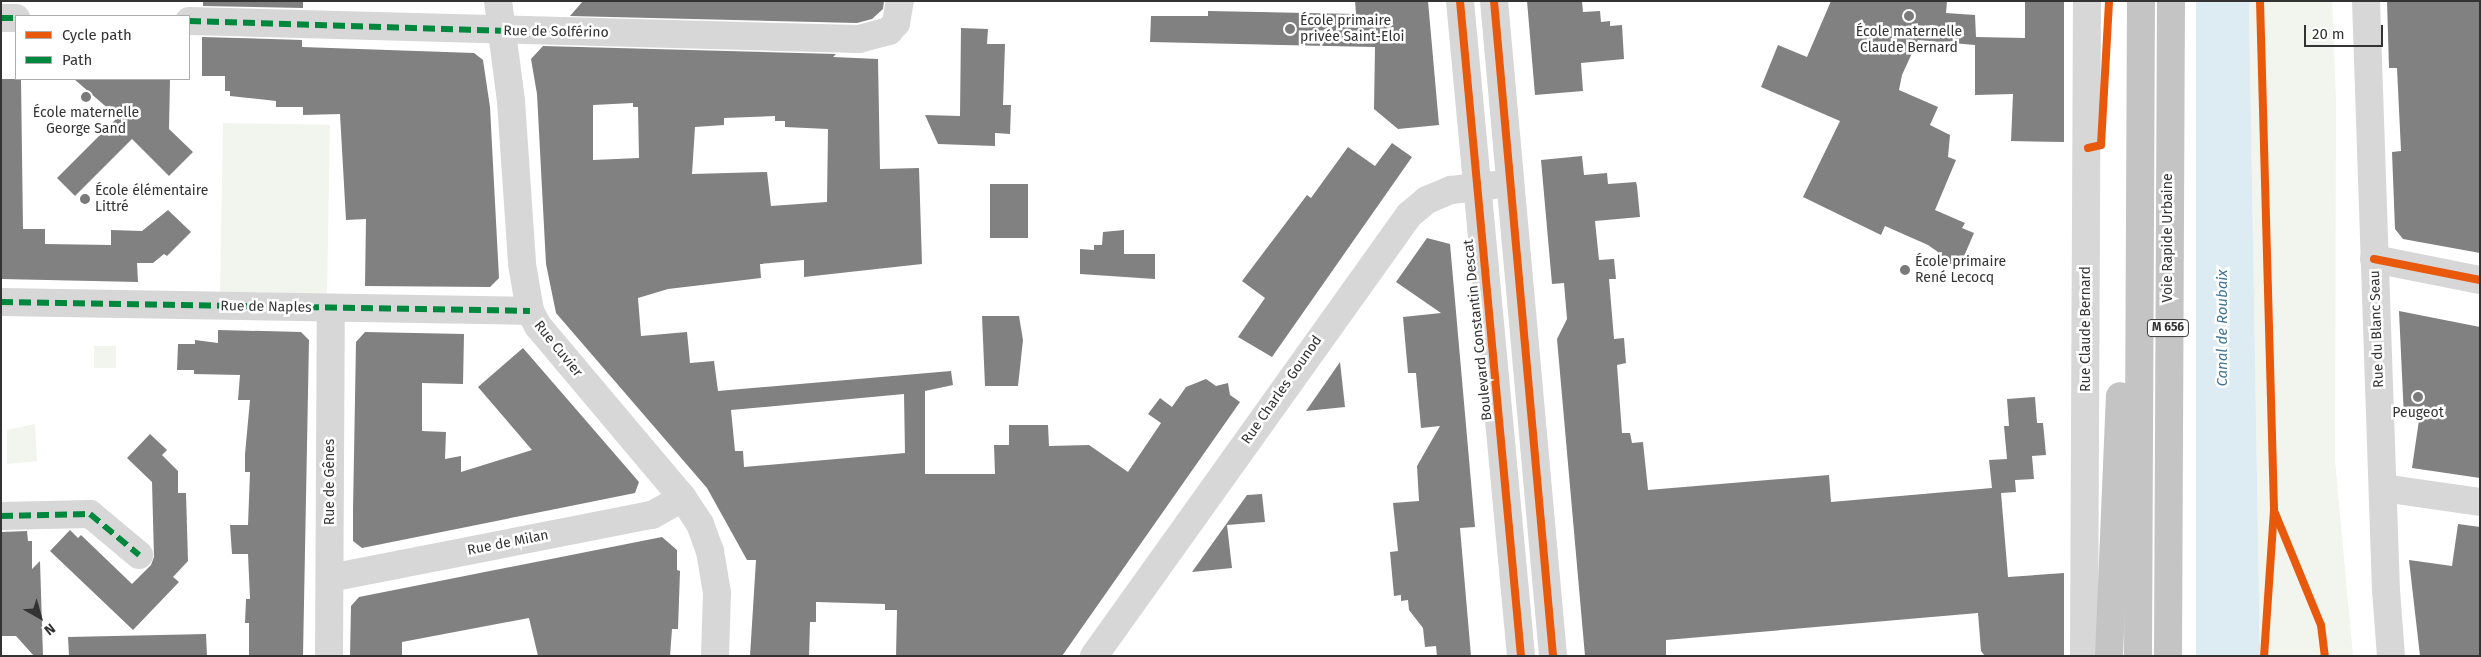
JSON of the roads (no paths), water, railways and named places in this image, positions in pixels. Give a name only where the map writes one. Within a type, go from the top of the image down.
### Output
[{"type":"highway","name":"M 656","points":[[2138,656],[2141,1]]},
{"type":"highway","name":"Voie Rapide Urbaine","points":[[2168,656],[2171,1]]},
{"type":"highway","points":[[2109,656],[2120,390],[2140,82]]},
{"type":"street","name":"Rue Cuvier","points":[[498,1],[500,31],[511,102],[522,264],[530,311],[538,326],[684,498],[704,531],[712,561],[717,593],[715,656]]},
{"type":"street","name":"Rue de Solférino","points":[[190,21],[500,31],[868,39],[889,31],[896,23],[900,1]]},
{"type":"street","name":"Boulevard Constantin Descat","points":[[1460,1],[1521,656]]},
{"type":"street","points":[[1494,1],[1553,656]]},
{"type":"street","name":"Rue Claude Bernard","points":[[2084,656],[2087,1]]},
{"type":"street","name":"Rue du Blanc Seau","points":[[2366,1],[2374,259],[2391,656]]},
{"type":"street","points":[[1,18],[15,18]]},
{"type":"street","name":"Rue Charles Gounod","points":[[1094,656],[1390,237],[1409,215],[1427,200],[1451,190],[1510,183]]},
{"type":"street","points":[[2374,259],[2480,280]]},
{"type":"street","name":"Rue de Naples","points":[[1,302],[530,311]]},
{"type":"street","name":"Rue de Gênes","points":[[329,656],[331,309]]},
{"type":"street","points":[[2383,488],[2480,502]]},
{"type":"street","name":"Rue de Milan","points":[[330,578],[652,515],[684,498]]},
{"type":"street","points":[[1,516],[90,514],[139,555]]},
{"type":"water","name":"Canal de Roubaix","points":[[2196,1],[2249,1],[2260,656],[2196,656]]},
{"type":"place","name":"École maternelle Claude Bernard","points":[[1909,16]]},
{"type":"place","name":"École primaire privée Saint-Eloi","points":[[1290,29]]},
{"type":"place","name":"École maternelle George Sand","points":[[86,97]]},
{"type":"place","name":"École élémentaire Littré","points":[[85,199]]},
{"type":"place","name":"École primaire René Lecocq","points":[[1905,270]]},
{"type":"place","name":"Peugeot","points":[[2418,397]]}]
